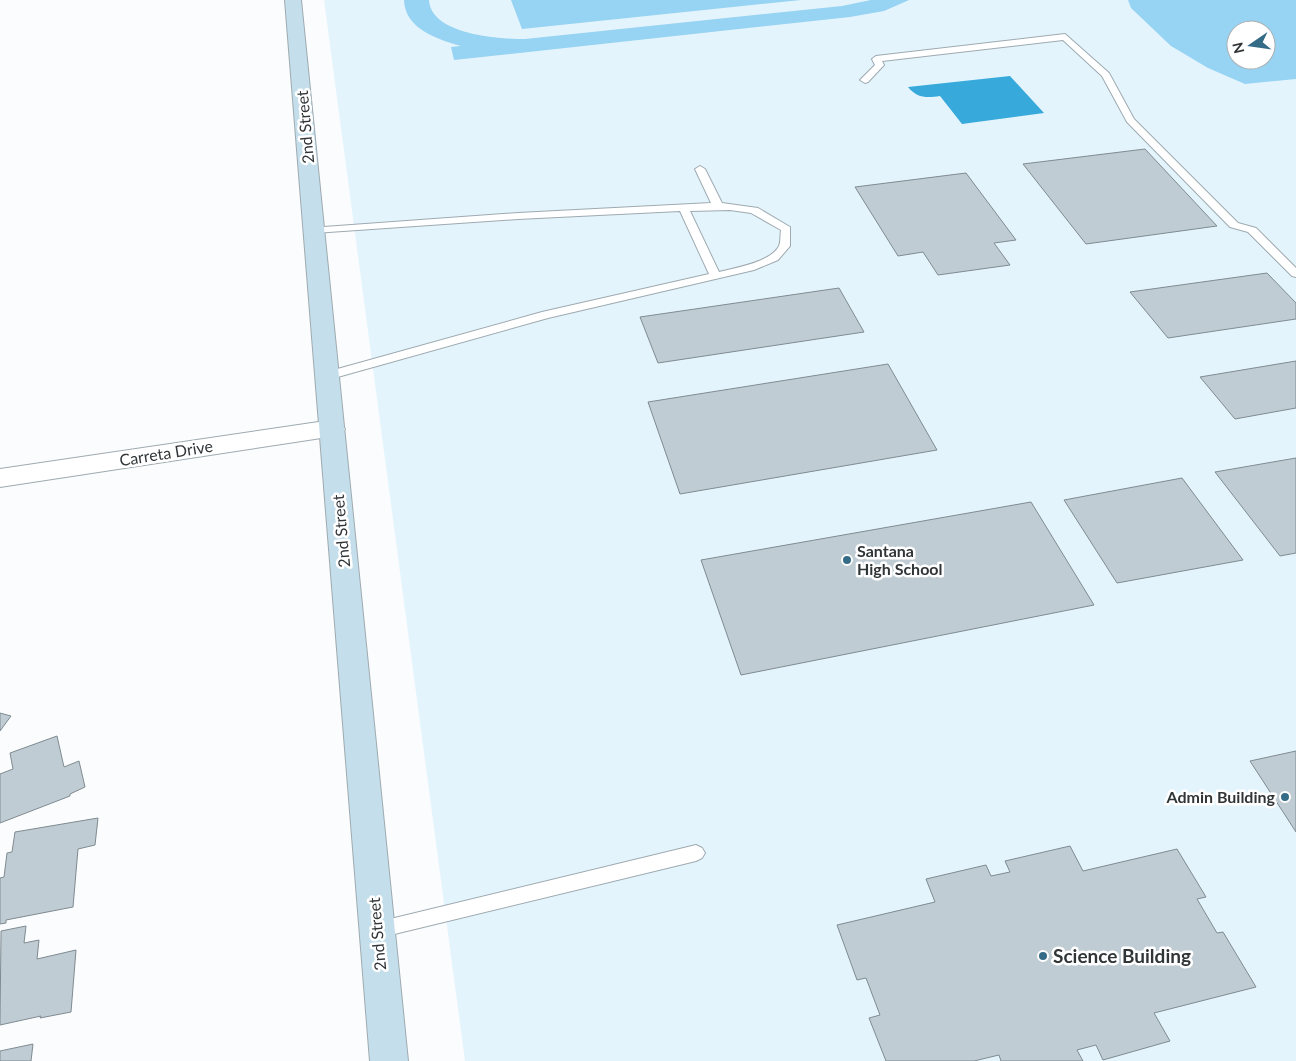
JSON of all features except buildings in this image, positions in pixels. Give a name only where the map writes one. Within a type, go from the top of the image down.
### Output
[{"type":"street","name":"2nd Street","points":[[293,0],[389,1061]]},
{"type":"street","name":"Carreta Drive","points":[[0,478],[332,429]]},
{"type":"lane","points":[[865,80],[880,65],[876,59],[1065,37],[1106,75],[1130,120],[1234,225],[1252,230],[1296,274]]},
{"type":"lane","points":[[700,170],[718,206]]},
{"type":"lane","points":[[314,230],[518,216],[718,206],[742,207],[763,212],[786,229],[785,246],[774,258],[750,268],[546,315],[326,376]]},
{"type":"lane","points":[[684,208],[715,276]]},
{"type":"lane","points":[[377,930],[696,852]]},
{"type":"shaded area","name":"Santana High School","points":[[324,0],[1296,0],[1296,1061],[465,1061]]},
{"type":"shaded area","points":[[404,0],[429,0],[433,12],[441,21],[468,33],[500,38],[525,39],[842,6],[871,0],[909,0],[884,11],[850,17],[454,60],[451,47],[461,46],[433,36],[416,25],[406,10]]},
{"type":"shaded area","points":[[511,0],[801,0],[522,29]]},
{"type":"shaded area","points":[[1128,0],[1296,0],[1296,79],[1245,84],[1208,68],[1171,46],[1131,8]]},
{"type":"shaded area","points":[[1010,76],[1044,113],[962,124],[940,96],[922,96],[908,87]]},
{"type":"place","name":"Santana High School","points":[[847,560]]},
{"type":"place","name":"Admin Building","points":[[1285,797]]},
{"type":"place","name":"Science Building","points":[[1043,956]]}]
